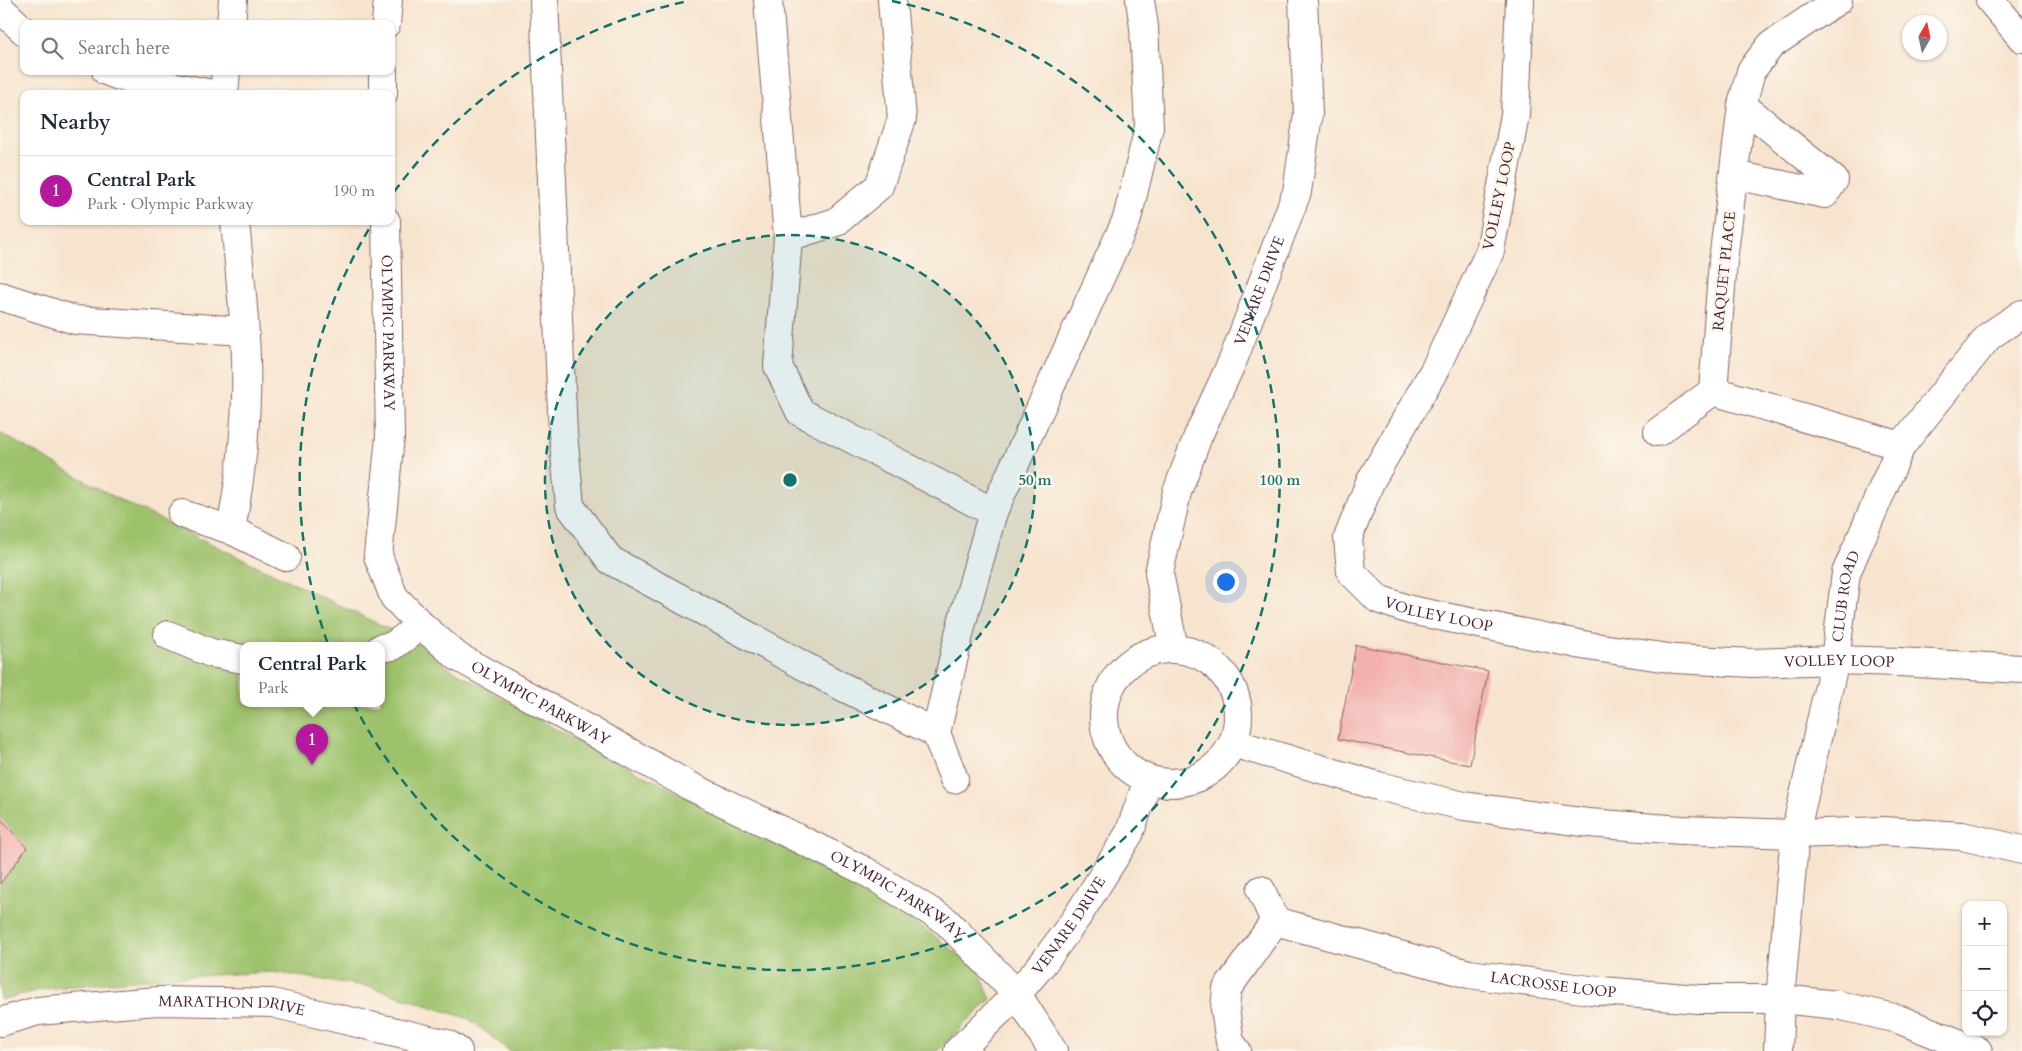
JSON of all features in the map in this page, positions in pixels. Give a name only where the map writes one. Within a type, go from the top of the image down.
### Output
[{"type":"street","points":[[231,20],[233,0]]},
{"type":"street","points":[[386,20],[388,0]]},
{"type":"street","points":[[544,0],[563,433],[570,506],[610,560],[837,684],[936,733]]},
{"type":"street","points":[[768,0],[788,236],[778,366],[800,412],[993,512]]},
{"type":"street","points":[[788,236],[836,222],[878,186],[902,119],[892,0]]},
{"type":"street","points":[[954,779],[936,733],[962,622],[993,512],[1127,219],[1149,127],[1144,27],[1140,0]]},
{"type":"street","name":"VENARE DRIVE","points":[[1174,649],[1159,573],[1177,492],[1198,436],[1234,360],[1297,192],[1308,114],[1303,0]]},
{"type":"street","name":"VOLLEY LOOP","points":[[1520,0],[1516,115],[1490,251],[1435,369],[1370,482],[1348,538],[1352,572],[1378,599],[1410,610],[1588,646],[1675,659],[1753,663],[1835,660],[2022,669]]},
{"type":"street","name":"RAQUET PLACE","points":[[1713,391],[1723,261],[1742,105],[1751,71],[1772,45],[1838,0]]},
{"type":"street","points":[[1990,0],[2022,38]]},
{"type":"street","points":[[0,8],[20,27]]},
{"type":"street","points":[[116,75],[191,90]]},
{"type":"street","points":[[224,90],[226,75]]},
{"type":"street","points":[[383,75],[383,90]]},
{"type":"street","points":[[1735,174],[1825,194],[1834,180],[1742,105]]},
{"type":"street","points":[[231,530],[241,472],[246,396],[244,331],[235,225]]},
{"type":"street","name":"OLYMPIC PARKWAY","points":[[386,225],[390,437],[378,556],[394,597],[421,625],[458,657],[688,785],[865,871],[946,921],[1017,994],[1053,1051]]},
{"type":"street","points":[[0,296],[75,320],[244,331]]},
{"type":"street","name":"CLUB ROAD","points":[[1778,1051],[1780,999],[1795,834],[1835,660],[1846,573],[1901,446],[1989,336],[2022,314]]},
{"type":"street","points":[[1658,432],[1713,391],[1901,446]]},
{"type":"street","points":[[182,514],[231,530],[286,557]]},
{"type":"street","points":[[385,647],[393,646],[421,625]]},
{"type":"street","points":[[168,635],[211,652],[240,658]]},
{"type":"street","points":[[1174,649],[1196,653],[1214,664],[1229,680],[1237,700],[1239,722],[1233,743],[1223,760],[1207,774],[1189,782],[1168,784],[1148,780],[1130,770],[1115,754],[1106,735],[1103,714],[1107,693],[1117,674],[1133,660],[1152,651],[1174,649]]},
{"type":"street","points":[[1233,743],[1378,786],[1464,806],[1589,822],[1682,830],[1795,834],[1883,831],[1962,836],[2022,850]]},
{"type":"street","name":"VENARE DRIVE","points":[[958,1051],[1017,994],[1044,962],[1077,917],[1129,834],[1148,780]]},
{"type":"street","points":[[1237,1051],[1230,1042],[1225,1009],[1227,989],[1275,920],[1261,890]]},
{"type":"street","name":"LACROSSE LOOP","points":[[1275,920],[1470,974],[1590,990],[1698,999],[1780,999],[1838,1005],[1898,1019],[1978,1051]]},
{"type":"street","name":"MARATHON DRIVE","points":[[0,1022],[38,1011],[157,1001],[272,1003],[447,1044],[458,1051]]},
{"type":"green space","points":[[0,433],[116,498],[422,645],[446,666],[566,735],[861,885],[933,935],[979,970],[991,999],[937,1051],[510,1051],[469,1019],[371,987],[272,972],[157,978],[43,989],[0,1000]]},
{"type":"building","points":[[1356,645],[1488,671],[1470,765],[1338,739]]},
{"type":"building","points":[[0,818],[27,848],[0,884]]},
{"type":"place","name":"Central Park","points":[[312,765]]}]
